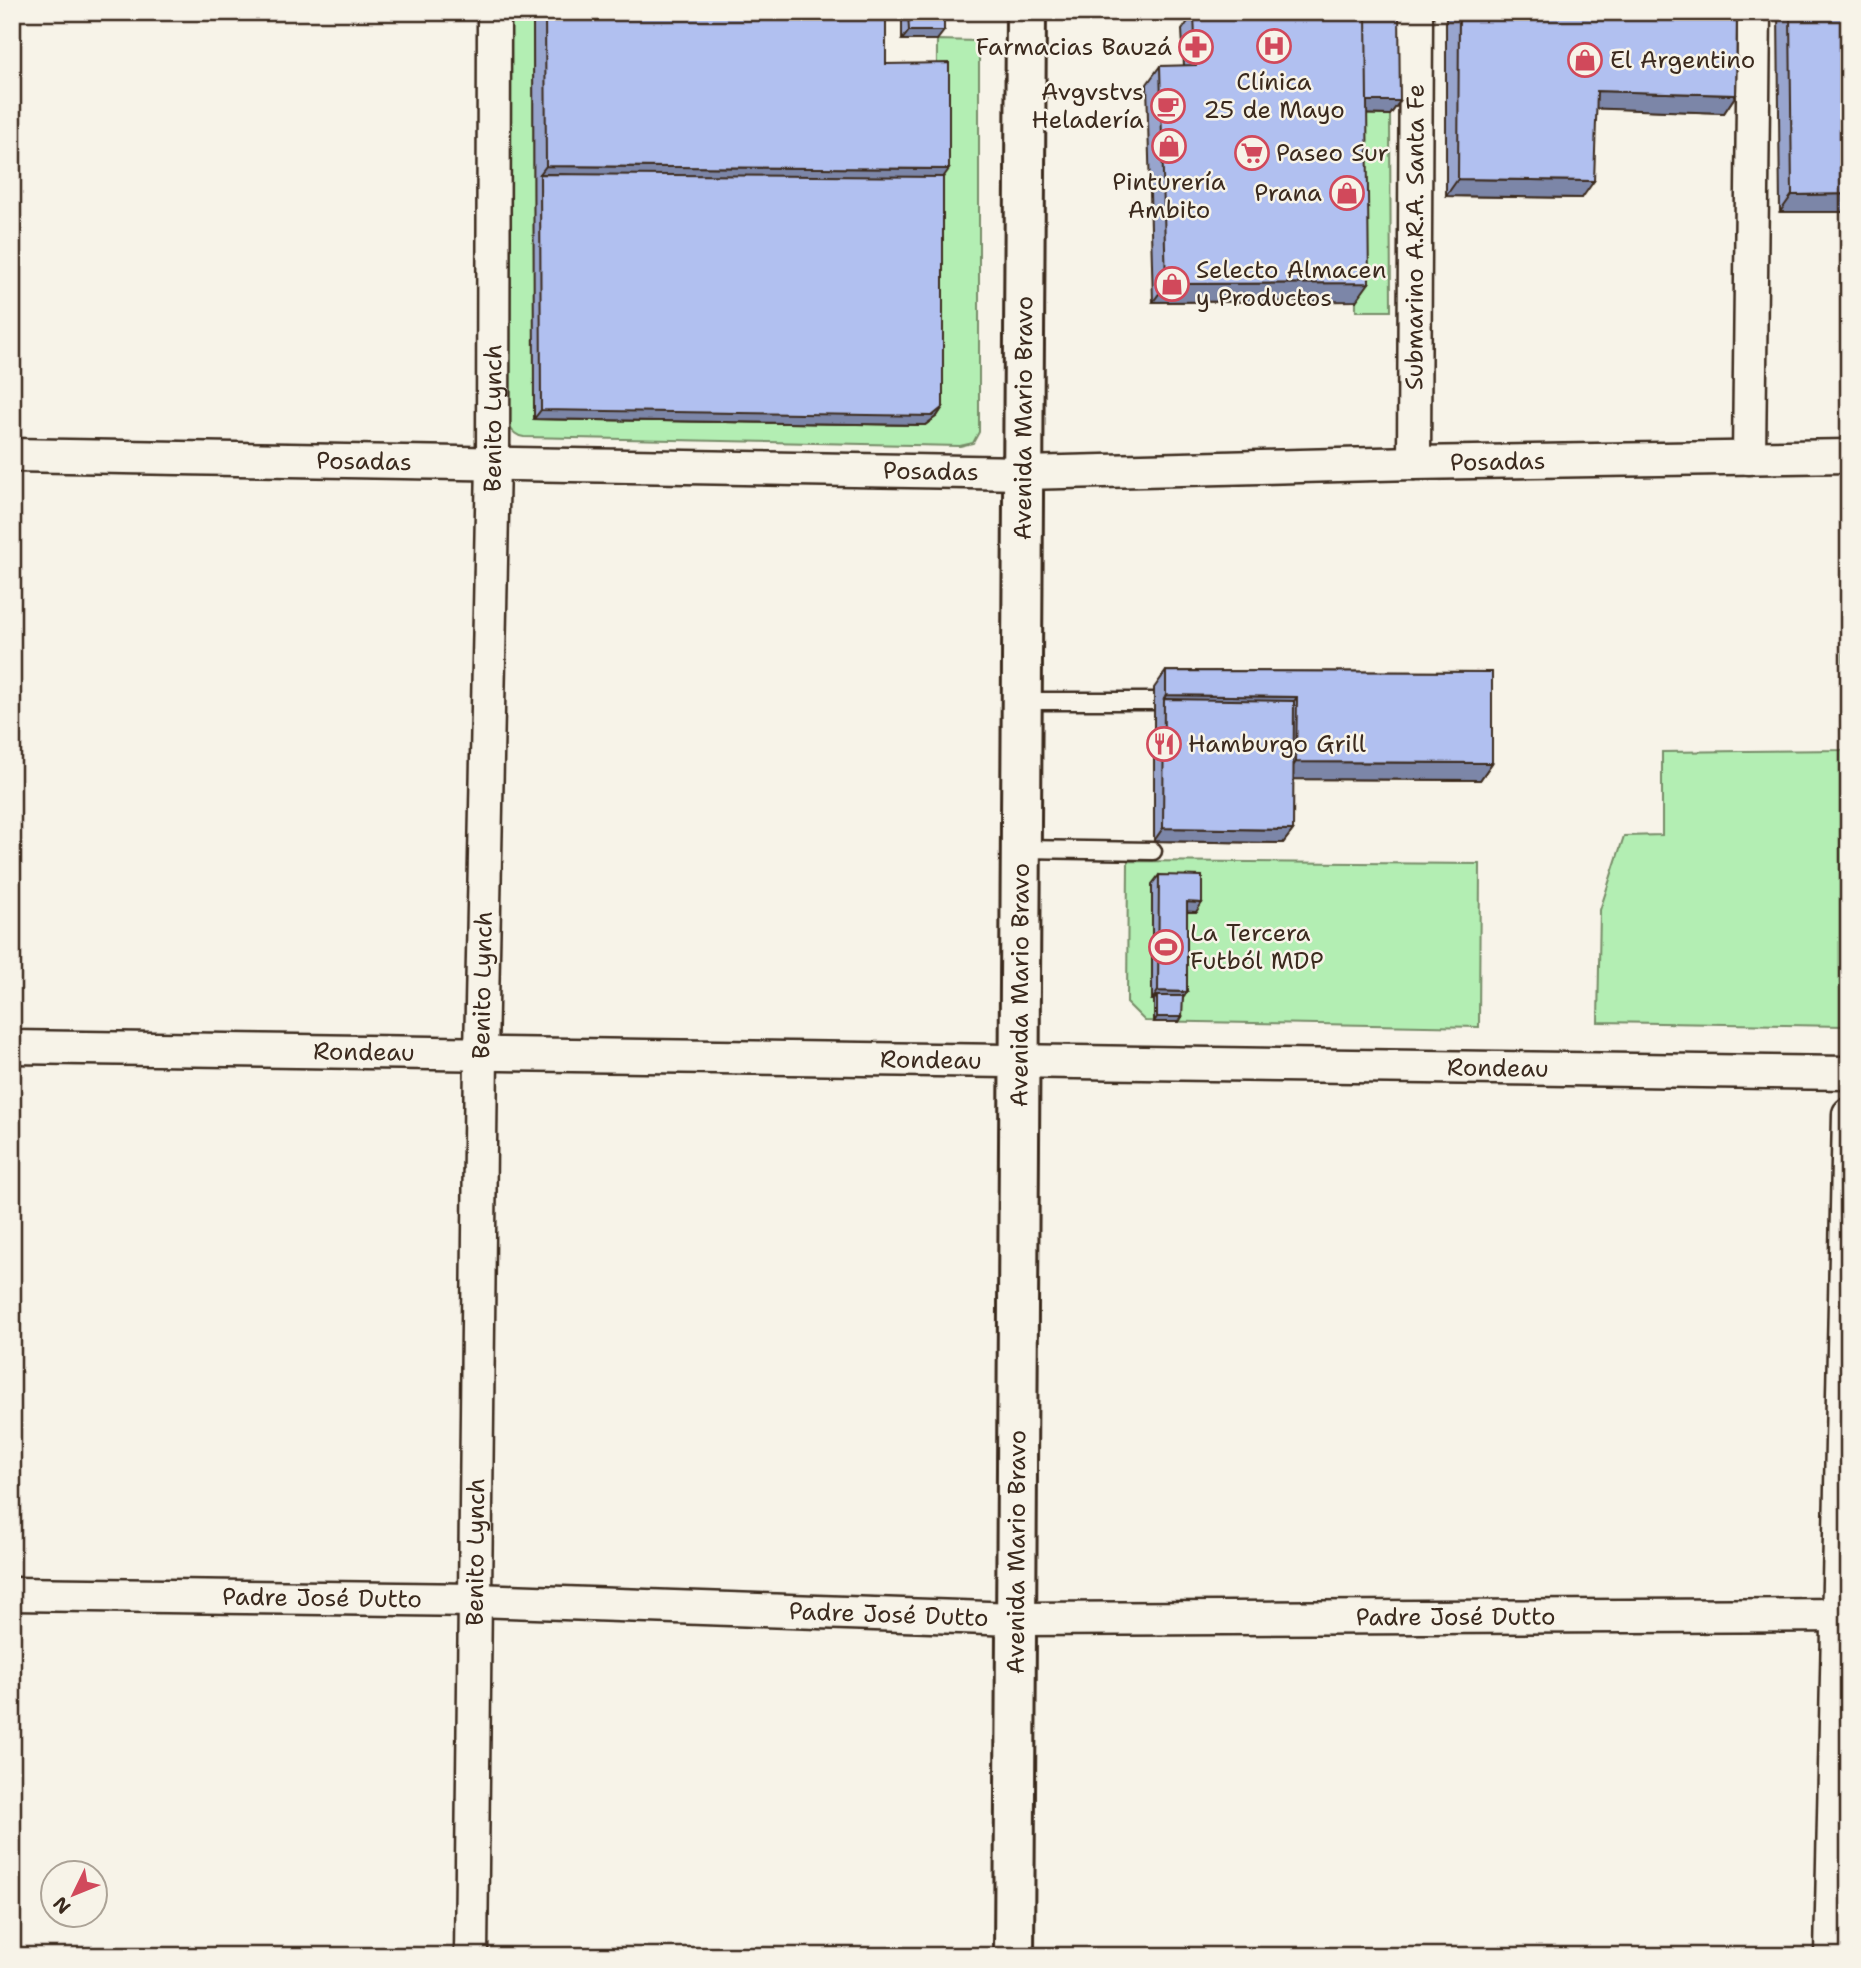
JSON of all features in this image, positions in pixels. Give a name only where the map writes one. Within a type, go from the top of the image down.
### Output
[{"type":"main road","name":"Avenida Mario Bravo","points":[[1014,1956],[1026,12]]},
{"type":"street","name":"Benito Lynch","points":[[471,1956],[481,1054],[493,462],[494,12]]},
{"type":"street","name":"Submarino A.R.A. Santa Fe","points":[[1414,463],[1416,12]]},
{"type":"street","points":[[1749,458],[1754,12]]},
{"type":"street","name":"Posadas","points":[[12,455],[1024,473],[1849,456]]},
{"type":"street","name":"Rondeau","points":[[12,1047],[1849,1073]]},
{"type":"street","points":[[1831,1956],[1844,1616],[1849,1114]]},
{"type":"street","name":"Padre José Dutto","points":[[12,1594],[476,1600],[1016,1619],[1844,1616]]},
{"type":"lane","points":[[1022,701],[1154,701]]},
{"type":"lane","points":[[1021,849],[1153,851]]},
{"type":"green space","points":[[506,12],[533,12],[535,419],[925,425],[936,416],[937,40],[979,41],[979,432],[973,443],[960,446],[524,437],[515,433],[508,425]]},
{"type":"green space","points":[[1355,114],[1390,115],[1391,311],[1356,311]]},
{"type":"green space","points":[[1843,591],[1849,591],[1849,1012],[1843,1026],[1598,1022],[1600,910],[1624,836],[1662,835],[1662,752],[1844,750]]},
{"type":"green space","points":[[1128,861],[1480,864],[1479,1027],[1145,1021],[1127,1003]]},
{"type":"building","points":[[545,12],[886,12],[886,64],[949,63],[949,169],[546,166]]},
{"type":"building","points":[[908,12],[944,12],[944,31],[909,31]]},
{"type":"building","name":"Paseo Sur","points":[[1366,12],[1369,283],[1166,284],[1160,66],[1196,65],[1194,13]]},
{"type":"building","points":[[1366,12],[1399,12],[1400,101],[1367,101]]},
{"type":"building","name":"El Argentino","points":[[1459,12],[1737,12],[1736,95],[1597,91],[1594,181],[1458,179]]},
{"type":"building","points":[[1790,12],[1849,12],[1849,194],[1792,195]]},
{"type":"building","points":[[540,174],[943,177],[943,407],[932,416],[541,410]]},
{"type":"building","points":[[1166,671],[1492,672],[1492,763],[1296,762],[1297,697],[1166,695]]},
{"type":"building","points":[[1164,699],[1294,701],[1293,830],[1163,828]]},
{"type":"building","points":[[1159,875],[1202,876],[1202,903],[1187,902],[1187,992],[1158,991]]},
{"type":"building","points":[[1157,996],[1183,996],[1182,1017],[1157,1017]]},
{"type":"place","name":"Clínica 25 de Mayo","points":[[1274,46]]},
{"type":"place","name":"Farmacias Bauzá","points":[[1196,47]]},
{"type":"place","name":"El Argentino","points":[[1585,60]]},
{"type":"place","name":"Avgvstvs Heladería","points":[[1168,106]]},
{"type":"place","name":"Pinturería Ambito","points":[[1169,146]]},
{"type":"place","name":"Paseo Sur","points":[[1252,153]]},
{"type":"place","name":"Prana","points":[[1347,193]]},
{"type":"place","name":"Selecto Almacen y Productos","points":[[1172,284]]},
{"type":"place","name":"Hamburgo Grill","points":[[1164,744]]},
{"type":"place","name":"La Tercera Futból MDP","points":[[1166,947]]}]
